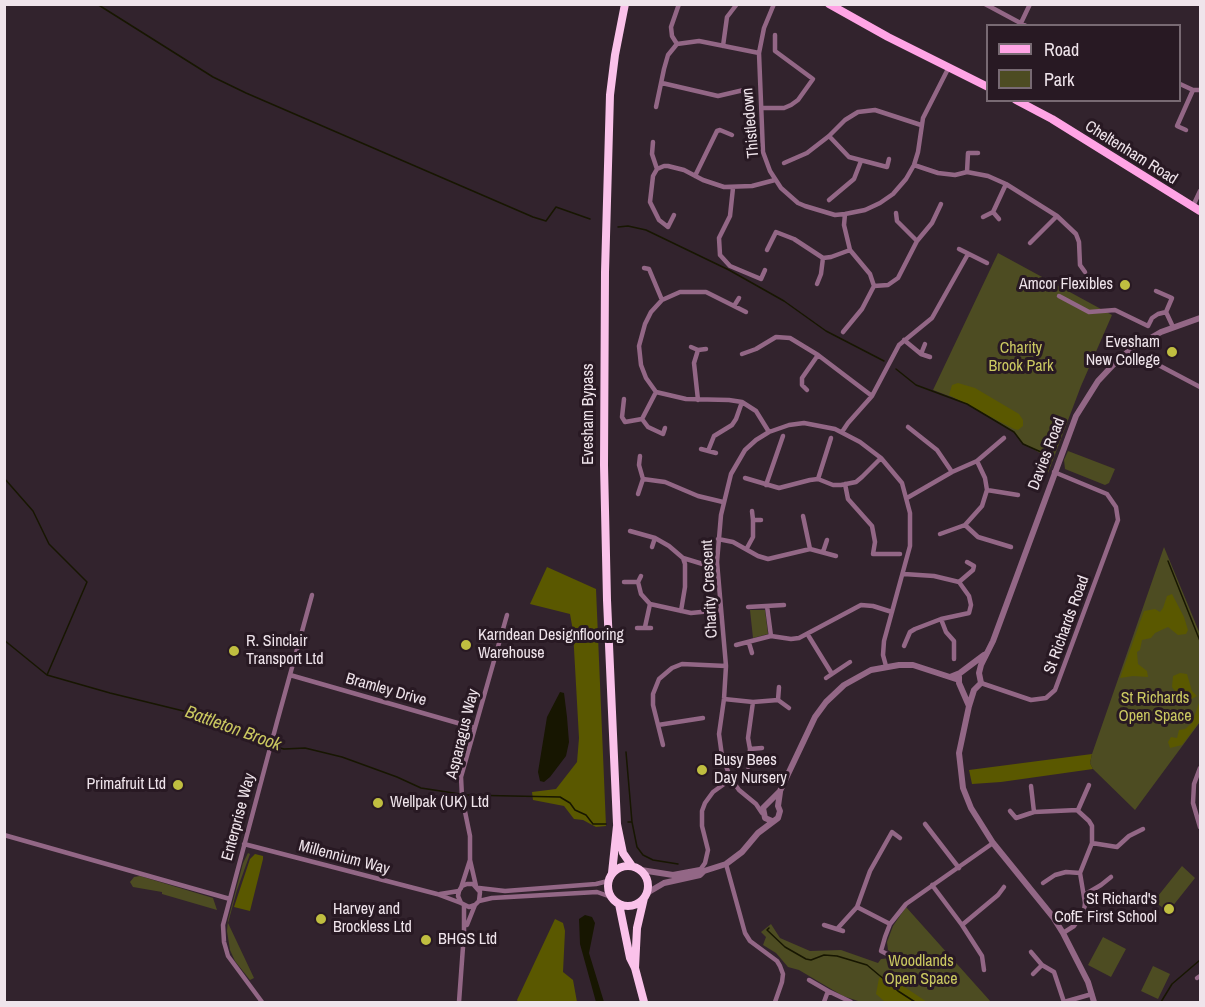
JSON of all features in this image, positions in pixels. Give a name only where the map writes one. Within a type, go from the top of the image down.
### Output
[{"type":"highway","name":"Evesham Bypass","points":[[625,4],[610,95],[604,455],[606,589],[617,824],[623,853],[636,868]]},
{"type":"highway","name":"Evesham Bypass","points":[[610,877],[617,824]]},
{"type":"highway","points":[[635,968],[637,928],[646,896],[648,882],[636,868],[622,866],[610,877],[607,886],[611,897],[619,904],[635,905],[646,896]]},
{"type":"highway","points":[[619,904],[630,958],[644,1002]]},
{"type":"main road","points":[[828,4],[877,32],[986,86]]},
{"type":"main road","name":"Cheltenham Road","points":[[1020,102],[1052,119],[1197,209]]},
{"type":"street","points":[[677,44],[672,36],[671,27],[679,4]]},
{"type":"street","points":[[723,46],[727,17],[737,4]]},
{"type":"street","name":"Thistledown","points":[[774,4],[764,28],[759,53],[763,152],[781,188],[798,203],[823,213],[845,214],[873,206],[894,194],[914,165],[921,125],[949,67]]},
{"type":"street","points":[[985,4],[1024,24],[1030,4]]},
{"type":"street","points":[[763,108],[784,108],[791,105],[798,100],[813,79],[775,51],[775,35]]},
{"type":"street","points":[[656,107],[668,56],[677,44],[699,42],[759,53]]},
{"type":"street","points":[[662,82],[718,96],[748,89]]},
{"type":"street","points":[[1181,85],[1193,90],[1200,90]]},
{"type":"street","points":[[1177,126],[1193,90]]},
{"type":"street","points":[[784,163],[807,153],[852,115],[870,110],[885,112],[921,125]]},
{"type":"street","points":[[1169,123],[1186,130]]},
{"type":"street","points":[[695,176],[717,131],[732,135]]},
{"type":"street","points":[[829,136],[849,157],[886,166],[889,159]]},
{"type":"street","points":[[653,142],[652,154],[657,170]]},
{"type":"street","points":[[967,172],[968,153],[978,153]]},
{"type":"street","points":[[829,200],[854,179],[861,161]]},
{"type":"street","points":[[674,216],[668,227],[659,220],[653,211],[649,193],[653,176],[657,170],[668,165],[724,187],[752,186],[775,180]]},
{"type":"street","points":[[914,165],[938,173],[956,175],[967,172],[988,176],[1006,184],[1057,216],[1076,234],[1079,242],[1080,265],[1085,272]]},
{"type":"street","points":[[983,217],[993,212],[1006,184]]},
{"type":"street","points":[[733,188],[730,216],[719,238],[720,255],[730,266],[761,279],[765,270]]},
{"type":"street","points":[[1197,209],[1200,191]]},
{"type":"street","points":[[874,286],[888,285],[895,281],[917,241],[932,223],[941,204]]},
{"type":"street","points":[[993,212],[999,219]]},
{"type":"street","points":[[896,213],[897,221],[917,241]]},
{"type":"street","points":[[843,332],[862,309],[874,286],[870,274],[850,250],[844,225],[845,214]]},
{"type":"street","points":[[1030,243],[1057,216]]},
{"type":"street","points":[[767,250],[776,232],[794,239],[823,258],[850,250]]},
{"type":"street","points":[[958,249],[987,263]]},
{"type":"street","points":[[842,432],[872,396],[899,345],[932,318],[968,254]]},
{"type":"street","points":[[817,284],[823,258]]},
{"type":"street","points":[[644,268],[649,269],[662,300]]},
{"type":"street","points":[[746,312],[715,296],[695,291],[680,292],[662,300],[647,318],[639,346],[639,356],[643,372],[656,392],[686,399],[742,402],[756,411],[769,432]]},
{"type":"street","points":[[1059,296],[1089,312],[1115,310],[1148,326],[1152,318],[1166,312],[1173,298],[1156,291]]},
{"type":"street","points":[[734,306],[739,298]]},
{"type":"street","points":[[1166,312],[1173,327]]},
{"type":"street","name":"Davies Road","points":[[981,683],[979,673],[984,655],[995,634],[1054,472],[1076,416],[1085,400],[1113,364],[1130,350],[1173,327],[1200,318]]},
{"type":"street","points":[[742,354],[780,336],[795,341],[818,355],[872,396]]},
{"type":"street","points":[[904,340],[921,354],[930,357]]},
{"type":"street","points":[[921,354],[925,344]]},
{"type":"street","points":[[691,347],[698,350],[706,349]]},
{"type":"street","points":[[698,350],[694,363],[698,400]]},
{"type":"street","points":[[1130,350],[1200,387]]},
{"type":"street","points":[[807,390],[802,385],[802,378],[818,355]]},
{"type":"street","points":[[642,419],[656,392]]},
{"type":"street","points":[[623,429],[624,399]]},
{"type":"street","points":[[708,451],[714,436],[732,425],[742,402]]},
{"type":"street","points":[[625,422],[642,419]]},
{"type":"street","points":[[642,419],[648,427],[663,434],[665,428]]},
{"type":"street","name":"Charity Crescent","points":[[763,815],[756,804],[739,790],[731,779],[723,761],[719,742],[726,666],[717,562],[723,502],[731,474],[740,457],[756,440],[769,432],[804,423],[827,426],[860,442],[881,458],[896,474],[907,498],[910,513],[910,546],[884,641],[886,666]]},
{"type":"street","points":[[908,426],[937,450],[952,472]]},
{"type":"street","points":[[766,485],[783,436]]},
{"type":"street","points":[[818,479],[831,438]]},
{"type":"street","points":[[907,498],[952,472],[977,461],[1004,438]]},
{"type":"street","points":[[701,449],[716,453]]},
{"type":"street","points":[[639,494],[643,479],[639,465],[640,456]]},
{"type":"street","points":[[745,478],[778,488],[818,479],[833,485],[845,484],[862,477],[881,458]]},
{"type":"street","points":[[940,534],[965,525],[980,510],[987,490],[985,478],[977,461]]},
{"type":"street","name":"St Richards Road","points":[[981,683],[1031,700],[1046,698],[1055,690],[1115,527],[1118,514],[1107,494],[1054,472]]},
{"type":"street","points":[[643,479],[665,483],[698,496],[723,502]]},
{"type":"street","points":[[845,484],[848,499],[872,526],[875,542],[873,554],[900,554]]},
{"type":"street","points":[[987,490],[1018,495]]},
{"type":"street","points":[[747,548],[753,537],[752,511]]},
{"type":"street","points":[[803,516],[810,549]]},
{"type":"street","points":[[753,520],[761,520]]},
{"type":"street","points":[[965,525],[978,537],[1011,547]]},
{"type":"street","points":[[630,531],[655,538],[683,558],[686,564],[681,611]]},
{"type":"street","points":[[652,547],[655,538]]},
{"type":"street","points":[[718,539],[733,542],[768,559],[810,549],[836,556]]},
{"type":"street","points":[[824,552],[827,540]]},
{"type":"street","points":[[683,558],[706,565]]},
{"type":"street","points":[[959,582],[973,570],[974,566],[966,562]]},
{"type":"street","points":[[904,574],[934,576],[959,582],[971,600],[971,611],[967,614],[941,619],[915,629],[910,632],[904,646]]},
{"type":"street","points":[[641,576],[638,582],[641,594],[650,604],[702,613],[721,610]]},
{"type":"street","points":[[624,582],[638,582]]},
{"type":"street","name":"Enterprise Way","points":[[262,1002],[228,956],[223,925],[312,595]]},
{"type":"street","points":[[637,628],[648,628],[650,604]]},
{"type":"street","points":[[748,607],[784,605]]},
{"type":"street","points":[[767,606],[771,636]]},
{"type":"street","points":[[736,645],[771,636],[791,639],[808,635],[856,606],[873,606],[892,612]]},
{"type":"street","name":"Asparagus Way","points":[[477,887],[470,860],[470,836],[461,777],[507,615]]},
{"type":"street","points":[[941,619],[946,632],[954,641],[954,659]]},
{"type":"street","points":[[808,635],[832,674]]},
{"type":"street","points":[[749,643],[752,653]]},
{"type":"street","name":"Davies Road","points":[[886,666],[913,665],[960,680],[967,668],[984,655]]},
{"type":"street","points":[[826,678],[850,662]]},
{"type":"street","points":[[663,745],[653,705],[653,694],[664,674],[682,664],[726,666]]},
{"type":"street","points":[[758,832],[768,804],[780,791],[815,717],[826,702],[856,677],[886,666]]},
{"type":"street","points":[[967,668],[979,673]]},
{"type":"street","name":"Bramley Drive","points":[[290,675],[475,728]]},
{"type":"street","points":[[960,680],[968,690],[974,690]]},
{"type":"street","points":[[960,680],[969,705]]},
{"type":"street","points":[[981,683],[974,690],[969,705],[959,753],[963,788],[971,808],[993,843],[1053,917],[1063,933],[1081,965],[1094,1002]]},
{"type":"street","points":[[778,700],[779,687]]},
{"type":"street","points":[[724,699],[753,702],[778,700],[789,708]]},
{"type":"street","points":[[748,766],[750,749],[748,738],[753,702]]},
{"type":"street","points":[[658,725],[703,718]]},
{"type":"street","points":[[694,720],[695,729]]},
{"type":"street","points":[[750,749],[762,748]]},
{"type":"street","points":[[1200,768],[1193,794],[1194,812],[1200,827]]},
{"type":"street","points":[[646,896],[664,883],[700,875],[708,855],[702,811],[708,796],[731,779]]},
{"type":"street","points":[[1078,810],[1089,785]]},
{"type":"street","points":[[1031,786],[1034,812]]},
{"type":"street","points":[[636,868],[673,874],[702,871],[726,864],[742,852],[758,832],[780,816],[778,806],[780,791]]},
{"type":"street","points":[[756,804],[778,806]]},
{"type":"street","points":[[1010,811],[1016,819],[1034,812],[1078,810],[1092,826],[1092,843],[1080,873],[1085,903],[1074,926],[1063,933]]},
{"type":"street","points":[[763,815],[772,821]]},
{"type":"street","points":[[925,824],[959,868]]},
{"type":"street","points":[[1092,843],[1117,847],[1129,836],[1143,829]]},
{"type":"street","points":[[837,928],[857,907],[870,871],[892,832],[900,837]]},
{"type":"street","points":[[4,834],[230,899]]},
{"type":"street","points":[[889,955],[880,951],[890,924],[907,903],[993,843]]},
{"type":"street","name":"Millennium Way","points":[[244,844],[437,894],[462,904],[475,905]]},
{"type":"street","name":"Asparagus Way","points":[[460,889],[470,860]]},
{"type":"street","points":[[726,864],[746,933],[758,948],[773,958],[783,974],[775,1002]]},
{"type":"street","points":[[1043,883],[1055,875],[1066,872],[1080,873]]},
{"type":"street","name":"Millennium Way","points":[[437,894],[460,889],[467,884],[505,891],[596,884],[610,877]]},
{"type":"street","points":[[1084,895],[1111,877]]},
{"type":"street","points":[[932,885],[982,956],[984,970]]},
{"type":"street","points":[[477,887],[479,901]]},
{"type":"street","points":[[962,925],[998,895],[1004,887]]},
{"type":"street","points":[[459,1002],[464,933],[460,889]]},
{"type":"street","points":[[464,933],[475,905],[479,901],[597,892],[611,897]]},
{"type":"street","points":[[857,907],[890,924]]},
{"type":"street","points":[[824,925],[843,931]]},
{"type":"street","points":[[1031,952],[1042,965],[1054,972],[1064,1002],[1092,994]]},
{"type":"street","points":[[1033,974],[1042,965]]},
{"type":"street","points":[[809,980],[851,1002]]},
{"type":"street","points":[[824,1002],[828,991]]},
{"type":"green space","name":"Charity Brook Park","points":[[998,253],[1112,315],[1081,386],[1048,473],[1040,453],[1023,443],[1014,432],[967,403],[933,390]]},
{"type":"green space","points":[[1068,451],[1115,469],[1109,483],[1105,485],[1065,469],[1064,460]]},
{"type":"green space","name":"St Richards Open Space","points":[[1164,547],[1200,634],[1200,722],[1135,810],[1093,769],[1090,763]]},
{"type":"green space","points":[[750,610],[765,610],[768,634],[753,638]]},
{"type":"green space","points":[[248,853],[250,854],[228,923],[254,978],[250,980],[235,961],[230,950],[227,931],[228,920],[243,863]]},
{"type":"green space","points":[[1182,866],[1195,878],[1168,912],[1154,901]]},
{"type":"green space","points":[[140,876],[213,898],[217,910],[162,894],[162,892],[133,887],[130,882],[134,877]]},
{"type":"green space","name":"Woodlands Open Space","points":[[906,907],[991,1002],[861,1002],[843,996],[799,970],[788,967],[776,953],[763,945],[766,937],[761,932],[771,924],[780,938],[810,951],[841,950],[878,963],[881,959],[892,958],[894,954],[888,950],[887,942],[893,926]]},
{"type":"green space","points":[[1103,937],[1126,949],[1111,977],[1088,965]]},
{"type":"green space","points":[[1153,966],[1170,974],[1158,999],[1141,991]]},
{"type":"shaded area","points":[[958,383],[975,388],[1019,414],[1023,420],[1023,426],[1018,430],[1014,429],[949,395],[952,385]]},
{"type":"shaded area","points":[[547,567],[596,589],[606,826],[596,827],[583,820],[574,819],[564,806],[533,800],[532,792],[556,789],[577,762],[579,738],[570,614],[530,604]]},
{"type":"shaded area","points":[[1172,594],[1184,617],[1188,630],[1186,634],[1178,635],[1168,627],[1155,633],[1151,638],[1142,640],[1140,650],[1137,652],[1138,664],[1147,671],[1148,677],[1120,678],[1144,611],[1155,609],[1160,612],[1167,596]]},
{"type":"shaded area","points":[[1180,673],[1187,674],[1192,691],[1197,696],[1186,702],[1172,687],[1173,676]]},
{"type":"shaded area","points":[[560,692],[564,693],[569,742],[566,756],[544,782],[540,781],[538,772],[547,717]]},
{"type":"shaded area","points":[[1200,700],[1200,721],[1182,745],[1170,748],[1168,742],[1171,737],[1177,738],[1179,730],[1185,729],[1192,723]]},
{"type":"shaded area","points":[[1092,754],[1090,763],[1093,769],[1001,782],[972,784],[969,770]]},
{"type":"shaded area","points":[[255,854],[263,856],[263,859],[250,911],[234,907],[250,859]]},
{"type":"shaded area","points":[[585,915],[592,917],[595,923],[589,953],[604,1002],[596,1002],[580,944],[579,919]]},
{"type":"shaded area","points":[[555,919],[563,923],[565,931],[563,972],[573,980],[577,1002],[518,1002],[517,1000]]},
{"type":"shaded area","points":[[888,976],[927,1002],[884,1001],[876,994],[879,978]]},
{"type":"waterway","points":[[97,4],[213,77],[246,93],[533,217],[546,221],[556,207],[590,219]]},
{"type":"waterway","points":[[618,227],[628,226],[646,230],[729,270],[784,301],[826,331],[884,361]]},
{"type":"waterway","points":[[896,369],[916,385],[967,404],[1014,432],[1023,444],[1041,452]]},
{"type":"waterway","points":[[4,478],[33,511],[49,544],[87,582],[47,675]]},
{"type":"waterway","points":[[1168,561],[1200,641]]},
{"type":"waterway","name":"Battleton Brook","points":[[4,640],[47,675],[208,717],[268,745],[284,749],[305,748],[342,757],[421,788],[460,794]]},
{"type":"waterway","points":[[626,752],[632,822]]},
{"type":"waterway","name":"Battleton Brook","points":[[465,795],[560,797],[570,803],[575,810],[586,815],[593,824],[606,824]]},
{"type":"waterway","name":"Battleton Brook","points":[[628,822],[632,822],[637,847],[643,855],[653,860],[678,864]]},
{"type":"waterway","points":[[769,928],[767,930],[785,947],[806,959],[811,960],[824,955],[837,956],[867,965],[915,1002]]},
{"type":"waterway","name":"Battleton Brook","points":[[1161,1002],[1172,984],[1200,960]]},
{"type":"place","name":"Amcor Flexibles","points":[[1125,285]]},
{"type":"place","name":"Evesham New College","points":[[1172,352]]},
{"type":"place","name":"Karndean Designflooring Warehouse","points":[[466,645]]},
{"type":"place","name":"R. Sinclair Transport Ltd","points":[[234,651]]},
{"type":"place","name":"Busy Bees Day Nursery","points":[[702,770]]},
{"type":"place","name":"Primafruit Ltd","points":[[178,785]]},
{"type":"place","name":"Wellpak (UK) Ltd","points":[[378,803]]},
{"type":"place","name":"St Richard's CofE First School","points":[[1169,909]]},
{"type":"place","name":"Harvey and Brockless Ltd","points":[[321,919]]},
{"type":"place","name":"BHGS Ltd","points":[[426,940]]}]
